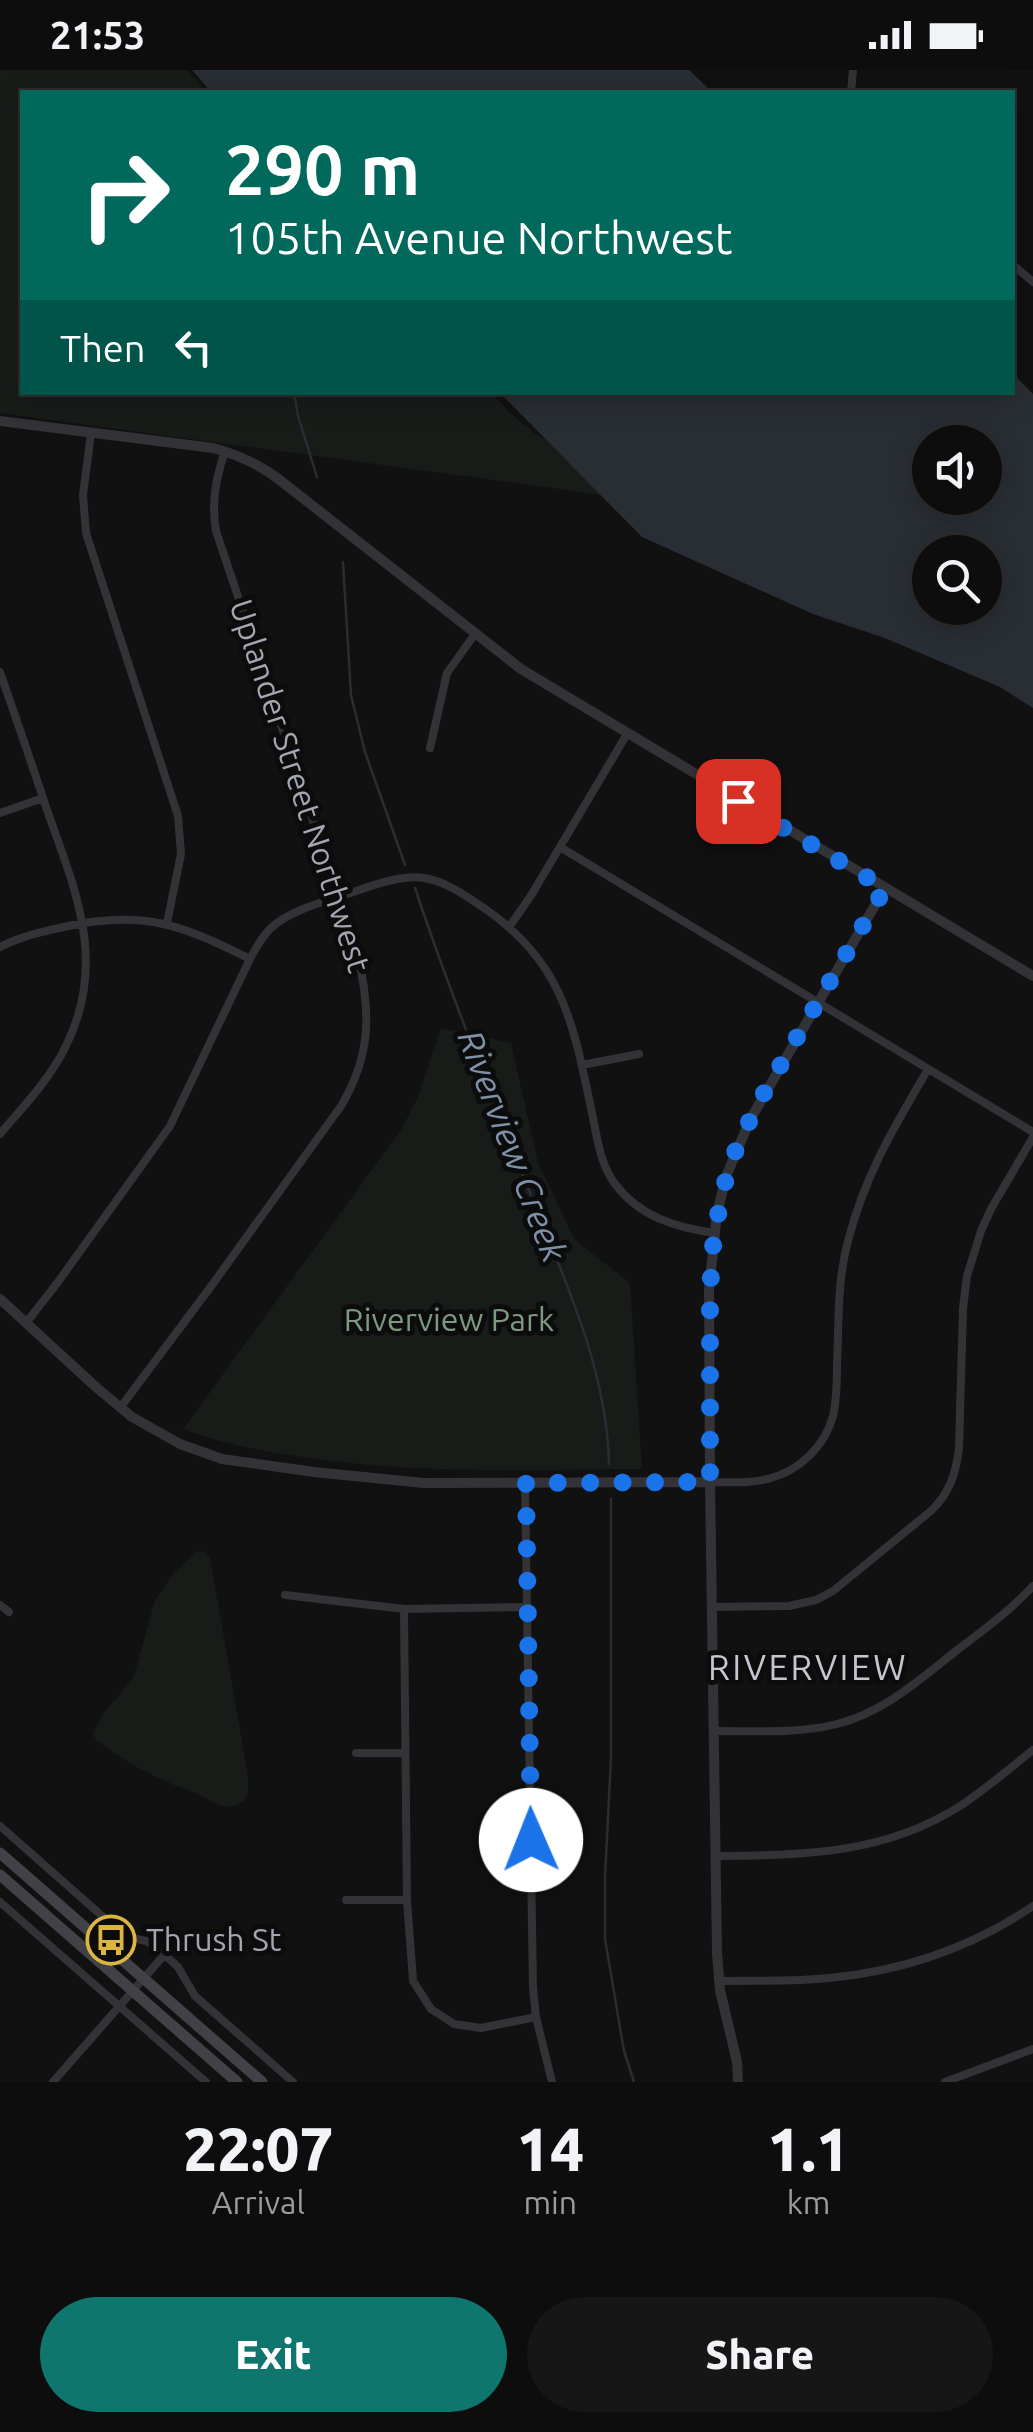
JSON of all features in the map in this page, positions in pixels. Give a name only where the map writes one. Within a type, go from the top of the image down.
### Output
[{"type":"main road","points":[[0,1853],[262,2082]]},
{"type":"main road","points":[[0,1875],[236,2082]]},
{"type":"street","points":[[0,420],[224,451],[272,473],[520,669],[1033,976]]},
{"type":"street","points":[[91,432],[83,495],[86,533],[178,816],[181,854],[167,923]]},
{"type":"street","name":"Uplander Street Northwest","points":[[120,1408],[328,1124],[354,1084],[366,1046],[366,1001],[357,952],[216,531],[214,494],[224,451]]},
{"type":"street","points":[[430,748],[447,673],[475,634]]},
{"type":"street","points":[[0,1134],[51,1072],[70,1037],[84,991],[86,954],[84,923],[1,678]]},
{"type":"street","points":[[510,926],[627,734]]},
{"type":"street","points":[[0,813],[43,798]]},
{"type":"street","points":[[560,847],[1033,1135],[991,1209],[968,1276],[963,1308],[959,1448],[947,1493],[932,1510],[824,1596],[789,1606],[712,1607]]},
{"type":"street","points":[[26,1322],[164,1135],[266,934],[279,921],[300,911],[401,877],[427,877],[452,886],[510,926],[536,954],[572,1021],[600,1154],[614,1182],[633,1204],[658,1220],[714,1233]]},
{"type":"street","points":[[738,2082],[719,1980],[715,1856],[710,1482],[710,1290],[714,1233],[738,1144],[885,888]]},
{"type":"street","points":[[0,947],[84,923],[137,919],[167,923],[196,933],[250,959]]},
{"type":"street","points":[[582,1065],[639,1054]]},
{"type":"street","points":[[0,1300],[120,1408],[156,1432],[213,1456],[243,1463],[424,1483],[754,1481],[782,1474],[803,1462],[826,1432],[835,1405],[840,1296],[848,1241],[878,1156],[928,1069]]},
{"type":"street","points":[[526,1483],[533,1988],[552,2082]]},
{"type":"street","points":[[713,1731],[816,1728],[860,1717],[906,1691],[1033,1586]]},
{"type":"street","points":[[285,1595],[404,1609],[527,1607]]},
{"type":"street","points":[[0,1604],[8,1612]]},
{"type":"street","points":[[404,1609],[411,1974],[416,1989],[431,2009],[454,2024],[473,2028],[536,2017]]},
{"type":"street","points":[[715,1856],[818,1854],[884,1840],[958,1808],[1033,1750]]},
{"type":"street","points":[[356,1753],[405,1753]]},
{"type":"street","points":[[0,1826],[124,1935],[151,1942],[165,1954],[180,1969],[194,1996],[293,2082]]},
{"type":"street","points":[[346,1900],[408,1900]]},
{"type":"street","points":[[0,1902],[206,2082]]},
{"type":"street","points":[[719,1980],[827,1979],[896,1968],[982,1936],[1033,1906]]},
{"type":"street","points":[[54,2082],[165,1954]]},
{"type":"street","points":[[945,2082],[1033,2049]]},
{"type":"green space","points":[[0,70],[187,70],[205,90],[20,90],[20,395],[494,395],[534,433],[591,465],[626,498],[0,413]]},
{"type":"green space","name":"Riverview Park","points":[[441,1028],[511,1043],[538,1163],[575,1240],[630,1283],[642,1469],[472,1470],[388,1466],[273,1452],[183,1429],[401,1130],[418,1097]]},
{"type":"green space","points":[[203,1551],[211,1563],[248,1776],[245,1799],[228,1807],[147,1772],[96,1740],[93,1733],[134,1676],[155,1600],[173,1574],[196,1552]]},
{"type":"shaded area","points":[[192,70],[689,70],[710,90],[209,90]]},
{"type":"shaded area","points":[[1015,376],[1033,394],[1033,708],[1000,687],[885,638],[813,614],[642,537],[502,395],[1015,395]]},
{"type":"waterway","name":"Riverview Creek","points":[[294,395],[317,477]]},
{"type":"waterway","name":"Riverview Creek","points":[[343,562],[351,695],[365,752],[405,865]]},
{"type":"waterway","name":"Riverview Creek","points":[[415,888],[581,1323],[600,1393],[609,1464]]},
{"type":"waterway","name":"Riverview Creek","points":[[611,1499],[611,1757],[605,1939],[624,2051],[634,2082]]},
{"type":"place","name":"Thrush St","points":[[111,1940]]},
{"type":"district","name":"RIVERVIEW","points":[[808,1668]]},
{"type":"route","points":[[531,1840],[526,1483],[710,1482],[710,1290],[714,1233],[727,1174],[760,1100],[885,888],[738,801]]}]
